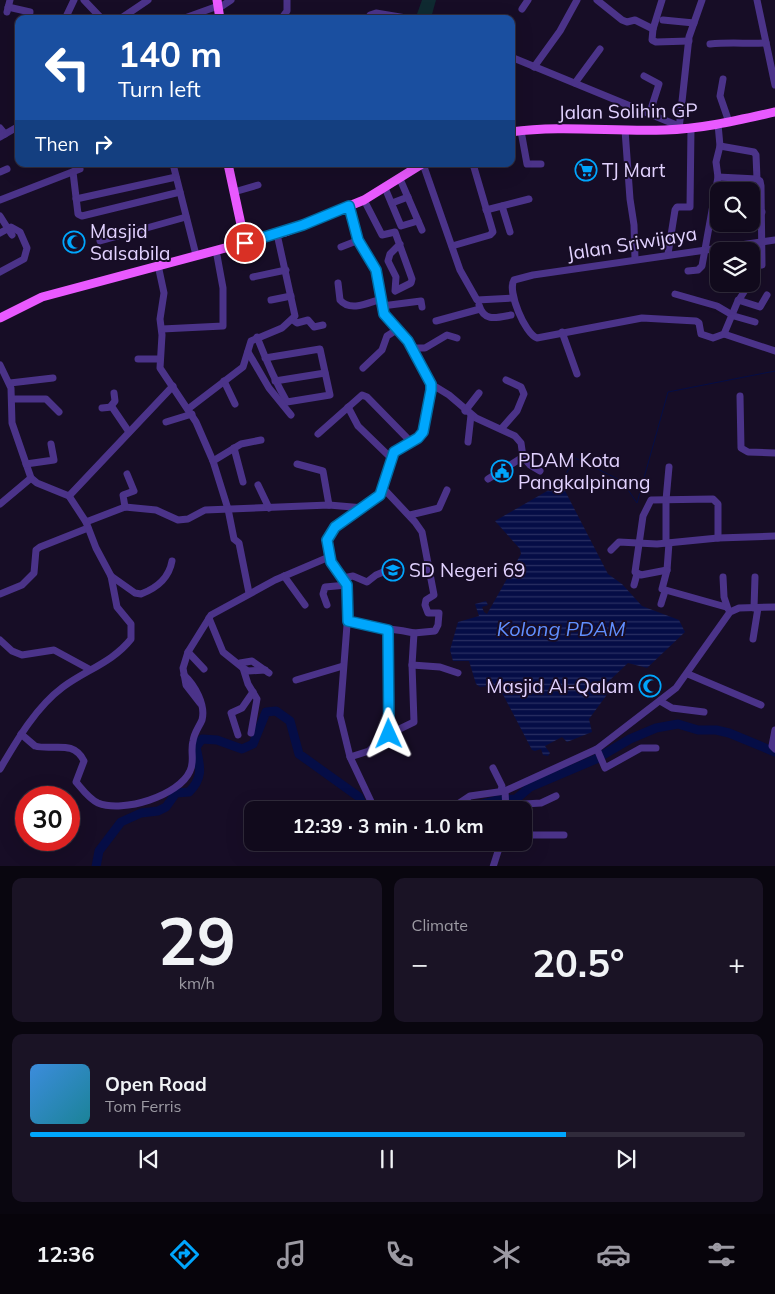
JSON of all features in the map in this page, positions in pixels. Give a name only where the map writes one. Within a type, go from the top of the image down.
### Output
[{"type":"main road","name":"Jalan Solihin GP","points":[[515,132],[691,128],[775,112]]},
{"type":"main road","points":[[229,167],[245,243]]},
{"type":"main road","points":[[0,318],[42,298],[277,234],[320,219],[364,200],[418,167]]},
{"type":"street","points":[[67,15],[74,0]]},
{"type":"street","points":[[84,0],[98,15]]},
{"type":"street","points":[[126,15],[148,0]]},
{"type":"street","points":[[192,15],[231,0]]},
{"type":"street","points":[[284,15],[287,11],[287,0]]},
{"type":"street","points":[[522,9],[528,0]]},
{"type":"street","points":[[534,67],[560,31],[577,0]]},
{"type":"street","points":[[597,0],[622,20],[627,22],[636,20],[653,29]]},
{"type":"street","points":[[662,0],[653,29],[652,40],[655,42],[689,41]]},
{"type":"street","points":[[515,59],[650,112],[679,128],[689,41],[702,0]]},
{"type":"street","points":[[757,0],[775,85]]},
{"type":"street","points":[[9,7],[30,12],[30,15]]},
{"type":"street","points":[[370,15],[376,13],[388,15]]},
{"type":"street","points":[[663,20],[694,23]]},
{"type":"street","points":[[710,44],[741,41],[746,45],[766,42]]},
{"type":"street","points":[[575,83],[600,49]]},
{"type":"street","points":[[644,76],[658,84],[650,112]]},
{"type":"street","points":[[723,79],[720,96],[729,122]]},
{"type":"street","points":[[688,271],[700,269],[718,177],[716,162],[720,146],[718,124]]},
{"type":"street","points":[[2,133],[15,128]]},
{"type":"street","points":[[668,254],[675,210],[678,207],[690,207],[691,128]]},
{"type":"street","points":[[624,130],[634,225],[635,259]]},
{"type":"street","points":[[521,131],[527,164],[541,164]]},
{"type":"street","points":[[720,146],[755,153],[756,179],[760,183],[762,212],[763,241],[762,265],[760,265]]},
{"type":"street","points":[[174,167],[196,255]]},
{"type":"street","points":[[423,167],[466,283],[477,300],[483,315],[491,317],[511,315]]},
{"type":"street","points":[[452,246],[492,234],[474,167]]},
{"type":"street","points":[[0,200],[76,170],[76,200],[78,214],[82,216],[180,192]]},
{"type":"street","points":[[76,200],[176,177]]},
{"type":"street","points":[[718,177],[756,179]]},
{"type":"street","points":[[400,179],[422,230]]},
{"type":"street","points":[[234,192],[258,185]]},
{"type":"street","points":[[385,188],[402,227],[418,221]]},
{"type":"street","points":[[392,203],[408,197]]},
{"type":"street","points":[[486,210],[529,199]]},
{"type":"street","points":[[364,200],[382,235],[395,232],[400,244],[412,281],[407,287],[395,291],[396,278],[388,262],[390,254],[400,244]]},
{"type":"street","points":[[349,206],[358,240],[376,270],[382,303],[387,317],[412,348],[431,384],[449,396],[468,413],[511,433],[519,441],[523,456],[530,465],[540,471]]},
{"type":"street","points":[[502,206],[510,232]]},
{"type":"street","points":[[0,216],[10,232]]},
{"type":"street","points":[[100,241],[186,217]]},
{"type":"street","points":[[0,272],[24,259],[26,253],[27,248],[20,232],[11,227],[10,232]]},
{"type":"street","points":[[0,233],[10,232]]},
{"type":"street","points":[[166,422],[190,411],[243,367],[251,341],[282,328],[293,320],[296,312],[277,234]]},
{"type":"street","points":[[341,247],[358,240]]},
{"type":"street","name":"Jalan Sriwijaya","points":[[513,298],[511,284],[517,279],[704,248],[775,240]]},
{"type":"street","points":[[162,329],[223,326],[223,288],[216,250]]},
{"type":"street","points":[[158,265],[164,293],[163,311],[160,319],[162,329],[160,368],[190,411],[213,461],[228,509],[234,539],[239,544],[249,593]]},
{"type":"street","points":[[253,277],[286,270]]},
{"type":"street","points":[[338,283],[340,300],[346,306],[420,301],[422,307]]},
{"type":"street","points":[[477,300],[513,298],[533,337],[541,338],[562,332],[649,318],[696,321],[699,323],[700,332],[706,337],[718,338],[724,334],[738,300],[744,292]]},
{"type":"street","points":[[675,294],[717,306],[732,315],[755,322]]},
{"type":"street","points":[[738,300],[760,307],[767,295]]},
{"type":"street","points":[[271,300],[291,296]]},
{"type":"street","points":[[436,321],[480,309]]},
{"type":"street","points":[[293,320],[297,323],[308,320],[314,327],[323,325]]},
{"type":"street","points":[[363,368],[383,349],[388,336],[398,329]]},
{"type":"street","points":[[562,332],[577,374]]},
{"type":"street","points":[[724,334],[775,351]]},
{"type":"street","points":[[412,348],[425,348],[447,335],[457,338]]},
{"type":"street","points":[[257,337],[265,358],[275,381],[287,402],[330,395],[320,349],[265,358]]},
{"type":"street","points":[[248,352],[269,388],[291,415]]},
{"type":"street","points":[[138,359],[160,359]]},
{"type":"street","points":[[0,365],[10,383],[12,423],[31,478],[37,483],[68,496],[87,525],[96,548],[111,576],[114,601],[131,624],[131,639],[118,654],[89,669],[45,702],[21,734],[0,769]]},
{"type":"street","points":[[275,381],[326,373]]},
{"type":"street","points":[[10,383],[52,378]]},
{"type":"street","points":[[501,429],[517,411],[524,394],[521,387],[506,380]]},
{"type":"street","points":[[224,381],[235,404]]},
{"type":"street","points":[[371,801],[350,757],[340,716],[348,621],[345,582],[329,557],[327,540],[332,531],[375,500],[383,488],[391,458],[397,450],[421,435],[424,428],[431,384]]},
{"type":"street","points":[[68,496],[173,386]]},
{"type":"street","points":[[102,408],[111,406],[115,401],[114,393]]},
{"type":"street","points":[[468,442],[468,413],[478,393]]},
{"type":"street","points":[[318,434],[360,396],[365,396],[411,442]]},
{"type":"street","points":[[740,396],[741,448],[748,452],[775,453]]},
{"type":"street","points":[[12,400],[46,399],[59,412]]},
{"type":"street","points":[[111,406],[129,432]]},
{"type":"street","points":[[348,407],[358,426],[391,458]]},
{"type":"street","points":[[213,461],[247,441],[261,440]]},
{"type":"street","points":[[26,464],[54,460],[51,444]]},
{"type":"street","points":[[234,448],[243,482]]},
{"type":"street","points":[[488,479],[523,456]]},
{"type":"street","points":[[297,464],[323,471],[329,505]]},
{"type":"street","points":[[669,467],[666,500],[667,570],[662,586],[665,591],[728,609],[775,608],[775,602]]},
{"type":"street","points":[[125,507],[123,495],[134,491],[127,474]]},
{"type":"street","points":[[0,504],[31,478]]},
{"type":"street","points":[[258,485],[269,508]]},
{"type":"street","points":[[348,621],[388,630],[414,633],[436,630],[440,614],[427,612],[425,601],[434,594],[427,549],[422,532],[410,516],[383,488]]},
{"type":"street","points":[[410,516],[439,508],[447,490]]},
{"type":"street","points":[[634,584],[637,574],[638,543],[643,516],[649,502],[653,500],[714,499],[718,504],[718,538]]},
{"type":"street","points":[[0,594],[22,585],[34,573],[36,550],[40,546],[125,507],[156,510],[178,520],[188,518],[205,510],[329,505],[364,508]]},
{"type":"street","points":[[611,550],[619,542],[668,543],[718,538],[775,536]]},
{"type":"street","points":[[21,734],[39,747],[68,747],[74,749],[84,761],[76,782],[95,801],[103,804],[129,804],[158,797],[180,785],[187,777],[192,764],[193,740],[202,717],[200,703],[188,689],[184,675],[184,663],[188,652],[209,618],[220,608],[249,593],[329,557]]},
{"type":"street","points":[[111,576],[135,593],[141,594],[164,580],[170,570],[172,561]]},
{"type":"street","points":[[327,605],[323,594],[325,587],[345,582],[353,576],[367,582],[376,575],[388,570]]},
{"type":"street","points":[[637,574],[667,570]]},
{"type":"street","points":[[284,576],[306,605]]},
{"type":"street","points":[[723,576],[724,597],[728,609]]},
{"type":"street","points":[[753,639],[756,608],[755,577]]},
{"type":"street","points":[[661,604],[665,591]]},
{"type":"street","points":[[505,800],[598,751],[676,688],[688,674],[728,609]]},
{"type":"street","points":[[209,618],[223,652],[242,665],[258,705],[251,733]]},
{"type":"street","points":[[388,630],[389,734]]},
{"type":"street","points":[[350,757],[369,751],[381,738],[411,725],[415,719],[412,665],[414,633]]},
{"type":"street","points":[[0,640],[12,651],[22,655],[54,650],[89,669]]},
{"type":"street","points":[[188,652],[204,669]]},
{"type":"street","points":[[242,665],[252,661],[267,672]]},
{"type":"street","points":[[412,665],[440,667],[458,673]]},
{"type":"street","points":[[296,680],[343,666]]},
{"type":"street","points":[[688,674],[761,705]]},
{"type":"street","points":[[238,735],[231,713],[242,708],[253,692]]},
{"type":"street","points":[[660,701],[672,708],[704,712]]},
{"type":"street","points":[[775,730],[772,747],[775,749]]},
{"type":"street","points":[[598,751],[605,768],[641,748],[656,748]]},
{"type":"street","points":[[493,768],[502,786],[505,800]]},
{"type":"street","points":[[464,801],[476,794],[505,800],[541,803],[556,796]]},
{"type":"street","points":[[532,836],[564,835]]},
{"type":"street","points":[[493,866],[498,851]]},
{"type":"green space","points":[[422,0],[436,0],[432,15],[417,14]]},
{"type":"water","name":"Kolong PDAM","points":[[561,483],[608,574],[622,584],[642,606],[679,620],[685,632],[647,668],[628,663],[609,681],[606,696],[589,719],[592,732],[567,742],[562,737],[545,746],[550,753],[548,756],[543,755],[541,749],[532,750],[498,685],[480,687],[476,684],[469,661],[453,661],[450,650],[458,622],[479,616],[475,604],[486,601],[488,605],[482,607],[487,614],[521,554],[520,549],[495,521]]},
{"type":"waterway","points":[[561,483],[575,458],[622,481],[637,503],[668,392],[775,371]]},
{"type":"waterway","points":[[96,866],[99,851],[121,822],[141,813],[158,811],[166,807],[176,793],[189,792],[194,787],[200,771],[196,747],[202,739],[217,740],[242,749],[253,744],[266,712],[276,711],[290,721],[299,754],[359,797],[361,801]]},
{"type":"waterway","points":[[493,801],[516,799],[530,787],[596,759],[630,739],[656,728],[678,724],[698,730],[716,730],[729,733],[775,752]]},
{"type":"place","name":"TJ Mart","points":[[586,170]]},
{"type":"place","name":"Masjid Salsabila","points":[[74,242]]},
{"type":"place","name":"PDAM Kota Pangkalpinang","points":[[502,471]]},
{"type":"place","name":"SD Negeri 69","points":[[393,570]]},
{"type":"place","name":"Masjid Al-Qalam","points":[[650,686]]},
{"type":"route","points":[[245,243],[285,232],[349,206],[358,240],[376,270],[384,314],[408,341],[431,384],[424,428],[421,435],[394,452],[380,495],[335,527],[327,540],[327,550],[331,562],[347,585],[349,599],[348,621],[388,630],[389,734]]}]
